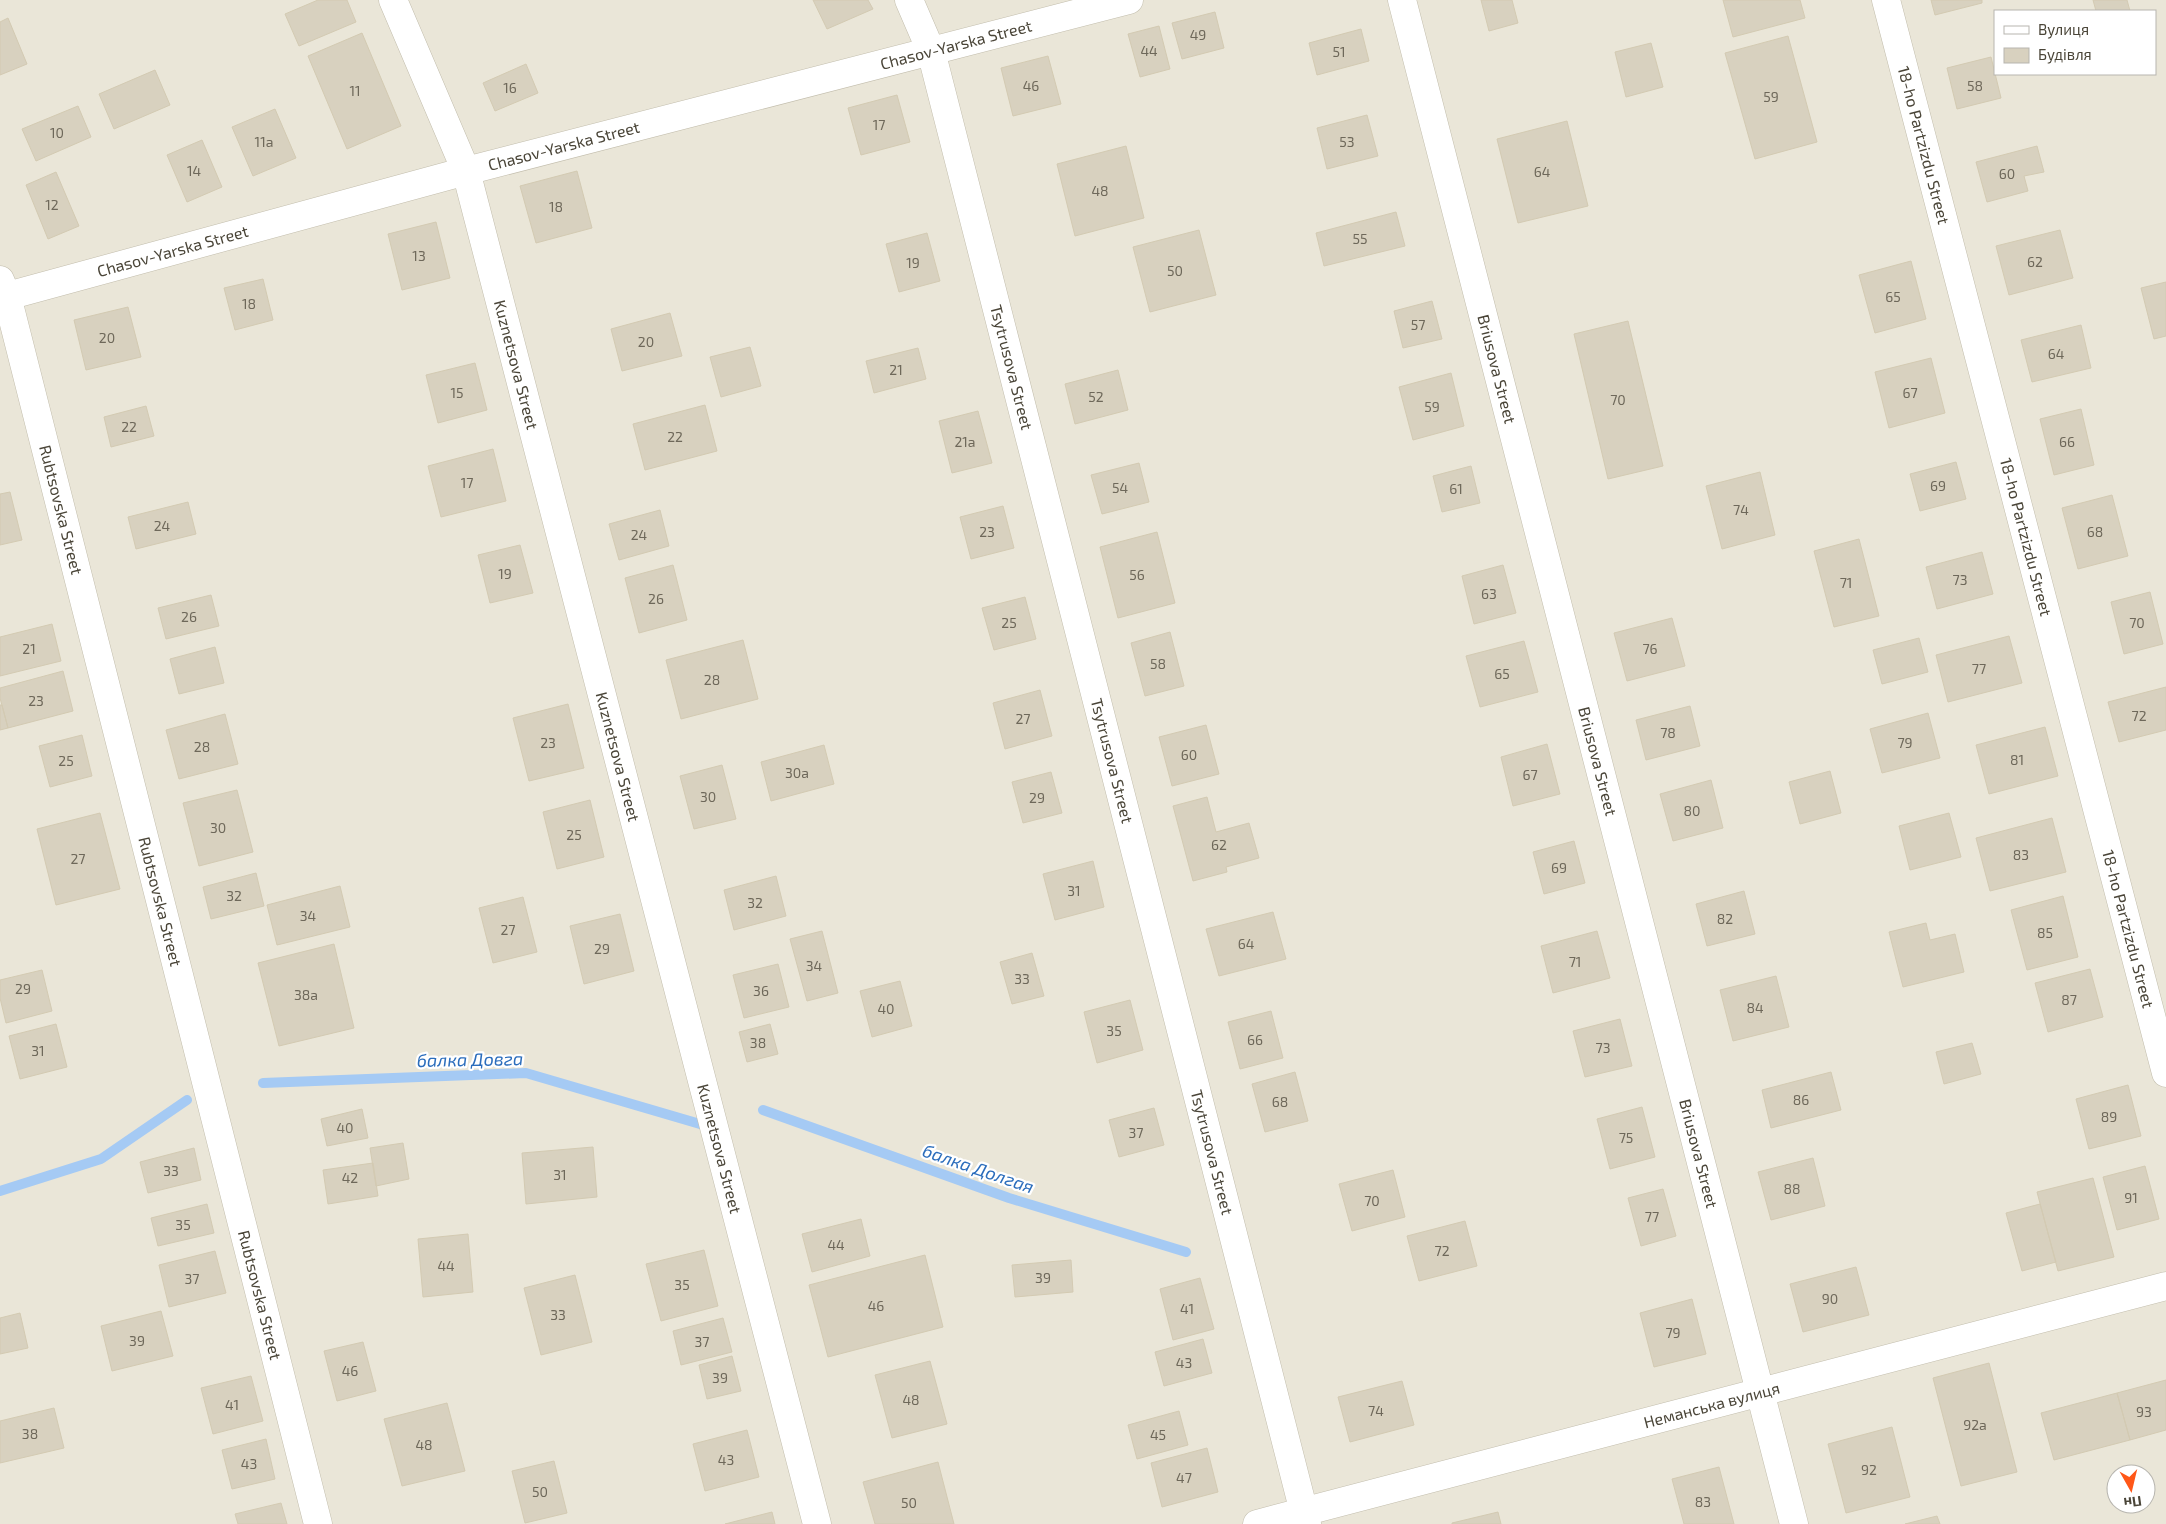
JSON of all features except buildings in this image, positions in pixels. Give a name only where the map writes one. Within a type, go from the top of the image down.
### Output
[{"type":"street","name":"Kuznetsova Street","points":[[393,0],[466,171],[816,1524]]},
{"type":"street","name":"Tsytrusova Street","points":[[908,0],[930,51],[1306,1518]]},
{"type":"street","name":"Chasov-Yarska Street","points":[[2,291],[1130,0]]},
{"type":"street","name":"Briusova Street","points":[[1402,0],[1762,1392],[1794,1524]]},
{"type":"street","name":"18-ho Partzizdu Street","points":[[1886,0],[2166,1073]]},
{"type":"street","name":"Rubtsovska Street","points":[[2,291],[318,1524]]},
{"type":"street","name":"Неманська вулиця","points":[[1257,1524],[1306,1518],[1762,1392],[2166,1286]]},
{"type":"shaded area","points":[[0,0],[2166,0],[2166,1524],[0,1524]]},
{"type":"waterway","name":"балка Довга","points":[[263,1083],[526,1073],[700,1124]]},
{"type":"waterway","name":"балка Довга","points":[[0,1191],[101,1159],[187,1100]]},
{"type":"waterway","name":"балка Долгая","points":[[763,1110],[1009,1198],[1186,1252]]}]
